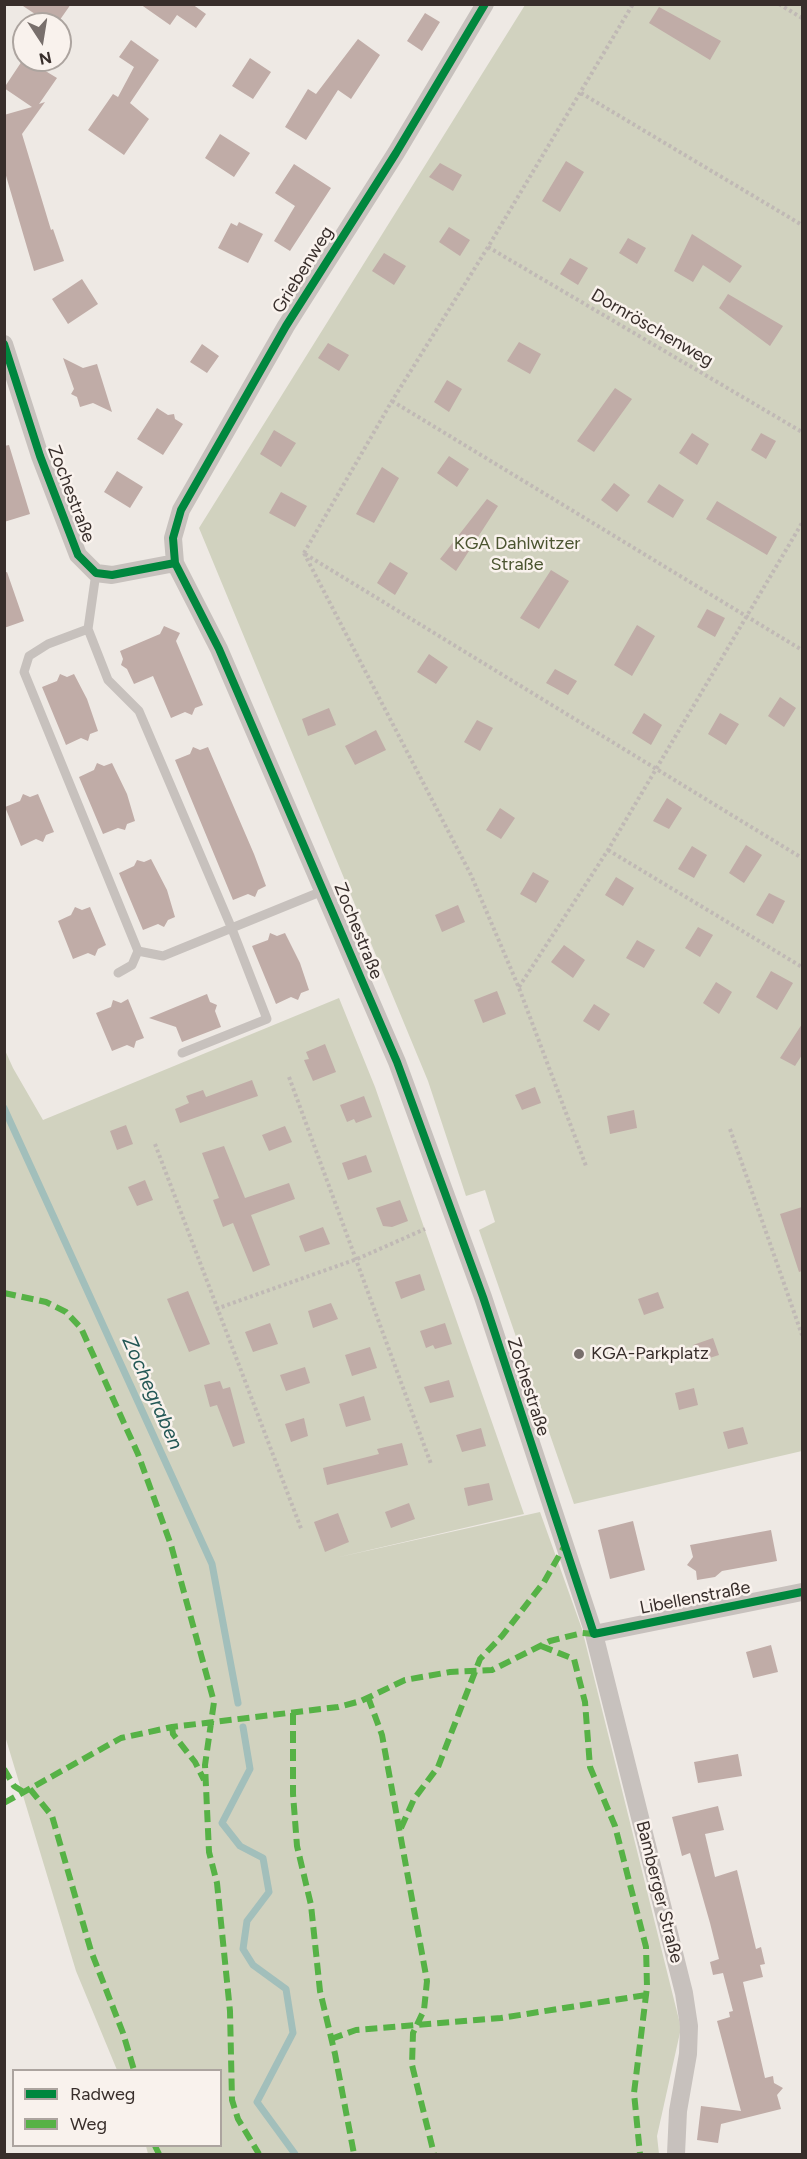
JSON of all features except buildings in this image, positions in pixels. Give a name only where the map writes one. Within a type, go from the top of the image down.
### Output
[{"type":"street","name":"Griebenweg","points":[[175,563],[173,538],[181,510],[286,326],[396,153],[485,4]]},
{"type":"street","name":"Zochestraße","points":[[4,344],[70,540],[78,555],[96,573]]},
{"type":"street","points":[[96,573],[112,575],[175,563]]},
{"type":"street","name":"Zochestraße","points":[[175,563],[219,649],[325,890],[401,1073],[460,1231],[594,1634]]},
{"type":"street","name":"Libellenstraße","points":[[594,1634],[802,1592]]},
{"type":"street","name":"Bamberger Straße","points":[[594,1634],[684,1993],[689,2026],[688,2054],[678,2111],[676,2154]]},
{"type":"lane","points":[[96,573],[88,628],[108,680],[139,711],[232,929],[267,1019],[182,1053]]},
{"type":"lane","points":[[88,628],[48,644],[29,656],[24,672],[138,951],[132,964],[118,974]]},
{"type":"lane","name":"Zochestraße","points":[[138,951],[163,956],[325,890]]},
{"type":"path","points":[[304,553],[392,401],[488,247],[633,4]]},
{"type":"path","points":[[779,4],[802,18]]},
{"type":"path","points":[[581,93],[802,225]]},
{"type":"path","points":[[392,401],[802,650]]},
{"type":"path","points":[[519,988],[608,850],[802,523]]},
{"type":"path","points":[[304,553],[802,858]]},
{"type":"path","points":[[304,553],[471,875],[519,988],[586,1167]]},
{"type":"path","points":[[608,850],[802,967]]},
{"type":"path","points":[[289,1077],[431,1464]]},
{"type":"path","points":[[730,1129],[802,1335]]},
{"type":"path","points":[[156,1144],[216,1309],[302,1531]]},
{"type":"path","points":[[216,1309],[357,1259],[425,1229]]},
{"type":"green space","name":"KGA Dahlwitzer Straße","points":[[525,5],[802,5],[802,1451],[574,1504],[479,1230],[495,1222],[485,1190],[466,1196],[428,1081],[199,528]]},
{"type":"green space","points":[[339,998],[375,1087],[524,1514],[335,1558],[540,1512],[582,1629],[681,2028],[657,2136],[659,2154],[148,2154],[146,2147],[222,2147],[222,2069],[117,2069],[76,1971],[5,1736],[4,1048],[43,1120]]},
{"type":"waterway","name":"Zochegraben","points":[[4,1108],[212,1564],[238,1703]]},
{"type":"waterway","name":"Zochegraben","points":[[243,1727],[250,1769],[222,1823],[240,1846],[263,1858],[269,1892],[247,1921],[243,1949],[253,1965],[286,1989],[293,2033],[257,2102],[295,2154]]},
{"type":"marked path","points":[[4,1293],[46,1302],[66,1312],[81,1328],[138,1454],[171,1545],[214,1702],[205,1765],[209,1852],[217,1883],[230,2011],[232,2100],[238,2119],[259,2154]]},
{"type":"marked path","points":[[401,1828],[414,1799],[438,1767],[480,1659],[502,1636],[544,1582],[564,1547]]},
{"type":"marked path","points":[[4,1803],[121,1738],[172,1727],[338,1707],[361,1701],[405,1680],[450,1672],[492,1670],[550,1641],[582,1633],[594,1634]]},
{"type":"marked path","points":[[541,1646],[574,1659],[585,1702],[590,1767],[615,1826],[646,1947],[647,1987],[634,2093],[640,2154]]},
{"type":"marked path","points":[[368,1697],[382,1735],[427,1981],[424,2010],[413,2033],[412,2065],[434,2154]]},
{"type":"marked path","points":[[293,1713],[293,1794],[297,1846],[311,1905],[320,1991],[335,2054],[354,2154]]},
{"type":"marked path","points":[[172,1727],[173,1734],[195,1762],[204,1780]]},
{"type":"marked path","points":[[4,1769],[14,1786],[25,1793]]},
{"type":"marked path","points":[[30,1789],[52,1816],[91,1951],[123,2033],[134,2069]]},
{"type":"marked path","points":[[331,2039],[356,2030],[501,2018],[646,1995]]},
{"type":"marked path","points":[[156,2147],[159,2154]]},
{"type":"cycle path","points":[[485,4],[396,153],[286,326],[181,510],[173,538],[175,563],[219,649],[397,1062],[483,1297],[594,1634],[802,1592]]},
{"type":"cycle path","points":[[4,344],[40,456],[78,555],[96,573],[112,575],[175,563]]},
{"type":"place","name":"KGA-Parkplatz","points":[[579,1354]]}]
